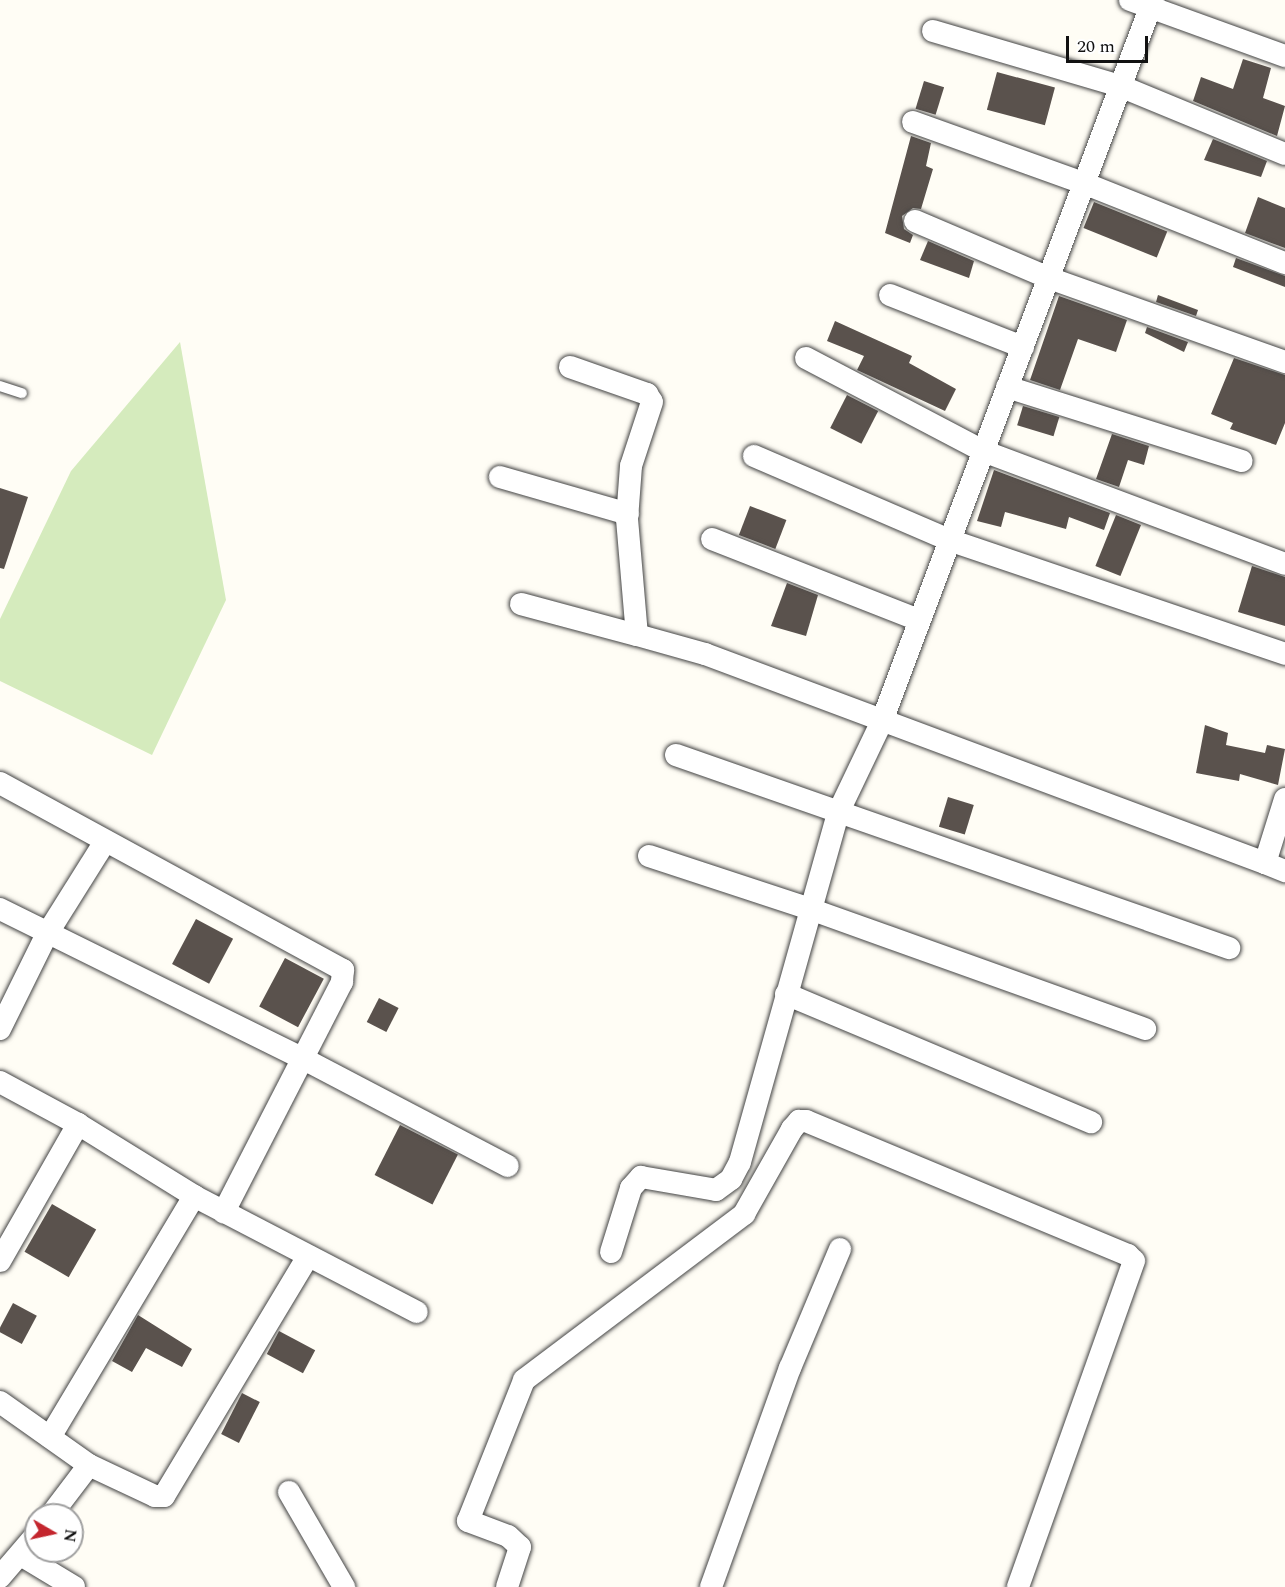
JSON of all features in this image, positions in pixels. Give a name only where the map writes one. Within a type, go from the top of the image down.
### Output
[{"type":"street","points":[[611,1252],[631,1188],[641,1177],[716,1190],[731,1179],[740,1162],[838,813],[882,721],[1086,184],[1120,86],[1144,2],[1285,56]]},
{"type":"street","points":[[933,32],[1120,86],[1285,154]]},
{"type":"street","points":[[913,122],[1086,184],[1285,263]]},
{"type":"street","points":[[915,221],[1049,278],[1285,362]]},
{"type":"street","points":[[890,295],[1023,347]]},
{"type":"street","points":[[806,358],[983,451],[1285,564]]},
{"type":"street","points":[[570,367],[647,394],[652,402],[631,466],[628,514],[640,637]]},
{"type":"street","points":[[1007,387],[1242,461]]},
{"type":"street","points":[[754,456],[949,540],[1285,654]]},
{"type":"street","points":[[500,477],[628,514]]},
{"type":"street","points":[[712,539],[919,620]]},
{"type":"street","points":[[521,604],[705,654],[1275,867],[1285,799]]},
{"type":"street","points":[[676,755],[1229,948]]},
{"type":"street","points":[[0,783],[104,843],[343,970],[342,982],[224,1212]]},
{"type":"street","points":[[0,1029],[47,934],[104,843]]},
{"type":"street","points":[[649,856],[810,909],[1145,1029]]},
{"type":"street","points":[[0,909],[304,1059],[508,1166]]},
{"type":"street","points":[[786,994],[1091,1122]]},
{"type":"street","points":[[0,1083],[78,1124],[194,1196],[417,1312]]},
{"type":"street","points":[[507,1587],[520,1547],[508,1536],[468,1521],[524,1380],[744,1214],[792,1130],[799,1121],[806,1121],[1128,1255],[1134,1261],[1018,1587]]},
{"type":"street","points":[[0,1261],[78,1124]]},
{"type":"street","points":[[50,1437],[194,1196]]},
{"type":"street","points":[[711,1587],[790,1368],[840,1249]]},
{"type":"street","points":[[0,1402],[88,1464],[155,1496],[164,1496],[308,1256]]},
{"type":"street","points":[[60,1503],[88,1464]]},
{"type":"street","points":[[289,1492],[345,1587]]},
{"type":"street","points":[[0,1577],[24,1551]]},
{"type":"street","points":[[21,1555],[74,1587]]},
{"type":"lane","points":[[0,386],[22,393]]},
{"type":"green space","points":[[180,342],[226,600],[152,755],[0,681],[0,619],[71,471]]},
{"type":"building","points":[[1243,59],[1271,68],[1263,98],[1285,106],[1277,136],[1193,101],[1201,77],[1233,89]]},
{"type":"building","points":[[997,72],[1055,88],[1045,125],[987,110]]},
{"type":"building","points":[[924,81],[944,87],[936,115],[916,109]]},
{"type":"building","points":[[911,136],[931,143],[926,166],[933,169],[921,209],[913,208],[902,216],[904,229],[913,235],[910,243],[885,233]]},
{"type":"building","points":[[1213,139],[1267,161],[1261,177],[1204,160]]},
{"type":"building","points":[[1258,197],[1285,208],[1285,248],[1245,233]]},
{"type":"building","points":[[1094,202],[1167,232],[1157,258],[1084,228]]},
{"type":"building","points":[[928,241],[974,261],[969,278],[920,260]]},
{"type":"building","points":[[1236,258],[1285,276],[1285,287],[1233,267]]},
{"type":"building","points":[[1158,295],[1198,310],[1196,316],[1156,302]]},
{"type":"building","points":[[1059,296],[1127,320],[1116,352],[1078,339],[1060,390],[1030,380]]},
{"type":"building","points":[[835,321],[912,356],[909,363],[956,389],[945,411],[857,370],[864,356],[827,341]]},
{"type":"building","points":[[1147,327],[1188,342],[1184,352],[1145,333]]},
{"type":"building","points":[[1234,358],[1285,375],[1285,423],[1276,445],[1230,429],[1233,423],[1211,414]]},
{"type":"building","points":[[847,395],[878,411],[861,444],[830,428]]},
{"type":"building","points":[[1023,406],[1059,417],[1053,436],[1017,425]]},
{"type":"building","points":[[1112,434],[1149,446],[1144,465],[1128,460],[1119,487],[1096,479]]},
{"type":"building","points":[[994,470],[1110,513],[1104,530],[1069,517],[1066,529],[1005,512],[1001,527],[977,521]]},
{"type":"building","points":[[0,488],[28,497],[4,569],[0,568]]},
{"type":"building","points":[[750,506],[786,520],[775,549],[739,535]]},
{"type":"building","points":[[1116,515],[1141,525],[1120,576],[1095,566]]},
{"type":"building","points":[[1252,566],[1285,577],[1285,626],[1238,612]]},
{"type":"building","points":[[787,583],[818,595],[806,636],[771,626]]},
{"type":"building","points":[[1205,725],[1228,733],[1226,745],[1265,753],[1267,745],[1285,749],[1278,785],[1240,774],[1239,781],[1196,773]]},
{"type":"building","points":[[948,797],[974,805],[965,835],[939,827]]},
{"type":"building","points":[[196,919],[233,939],[209,984],[172,964]]},
{"type":"building","points":[[285,958],[324,979],[298,1027],[259,1007]]},
{"type":"building","points":[[379,998],[399,1008],[386,1032],[367,1022]]},
{"type":"building","points":[[400,1125],[458,1155],[432,1204],[375,1175]]},
{"type":"building","points":[[52,1204],[96,1230],[69,1277],[24,1252]]},
{"type":"building","points":[[13,1303],[37,1316],[22,1344],[0,1332],[0,1327]]},
{"type":"building","points":[[138,1315],[192,1349],[182,1367],[146,1348],[132,1372],[112,1361]]},
{"type":"building","points":[[279,1331],[315,1350],[303,1373],[267,1354]]},
{"type":"building","points":[[242,1393],[260,1402],[239,1443],[221,1434]]}]
